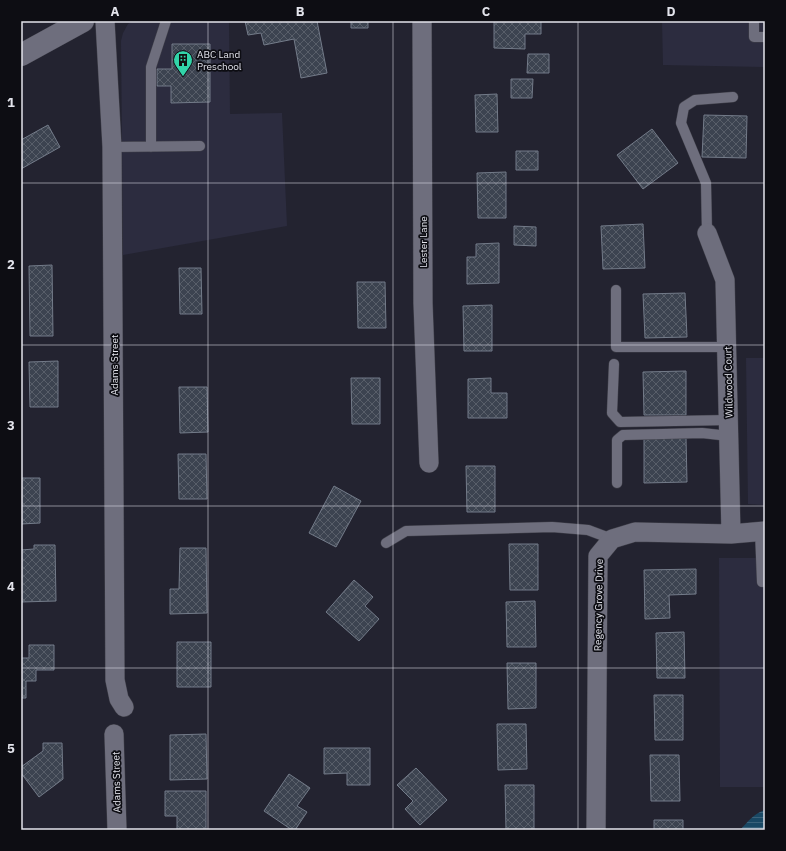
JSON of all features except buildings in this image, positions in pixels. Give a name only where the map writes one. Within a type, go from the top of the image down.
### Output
[{"type":"main road","points":[[21,56],[83,21]]},
{"type":"street","name":"Adams Street","points":[[105,21],[112,147],[115,680],[119,699],[124,706]]},
{"type":"street","name":"Lester Lane","points":[[422,21],[423,303],[429,463]]},
{"type":"street","name":"Wildwood Court","points":[[708,233],[725,280],[731,534]]},
{"type":"street","points":[[612,539],[635,532],[731,534],[762,531]]},
{"type":"street","name":"Regency Grove Drive","points":[[596,830],[598,556],[612,539]]},
{"type":"street","name":"Adams Street","points":[[114,734],[117,830]]},
{"type":"lane","points":[[151,147],[151,67],[166,21]]},
{"type":"lane","points":[[754,21],[754,37],[765,36]]},
{"type":"lane","points":[[708,233],[706,183],[681,123],[684,107],[695,100],[733,97]]},
{"type":"lane","points":[[112,147],[200,146]]},
{"type":"lane","points":[[616,290],[616,347],[727,347]]},
{"type":"lane","points":[[614,364],[612,413],[620,422],[729,428]]},
{"type":"lane","points":[[617,483],[617,440],[623,435],[702,433],[729,428]]},
{"type":"lane","points":[[386,543],[406,531],[552,526],[588,530],[612,539]]},
{"type":"lane","points":[[762,531],[762,582]]},
{"type":"shaded area","points":[[133,21],[229,21],[230,114],[282,113],[287,226],[123,255],[121,41],[128,24]]},
{"type":"shaded area","points":[[662,21],[765,21],[765,67],[663,65]]},
{"type":"shaded area","points":[[746,358],[765,358],[765,505],[748,504]]},
{"type":"shaded area","points":[[719,558],[765,558],[765,787],[720,787]]},
{"type":"shaded area","points":[[765,810],[765,830],[740,830],[754,816]]},
{"type":"place","name":"ABC Land Preschool","points":[[183,77]]}]
